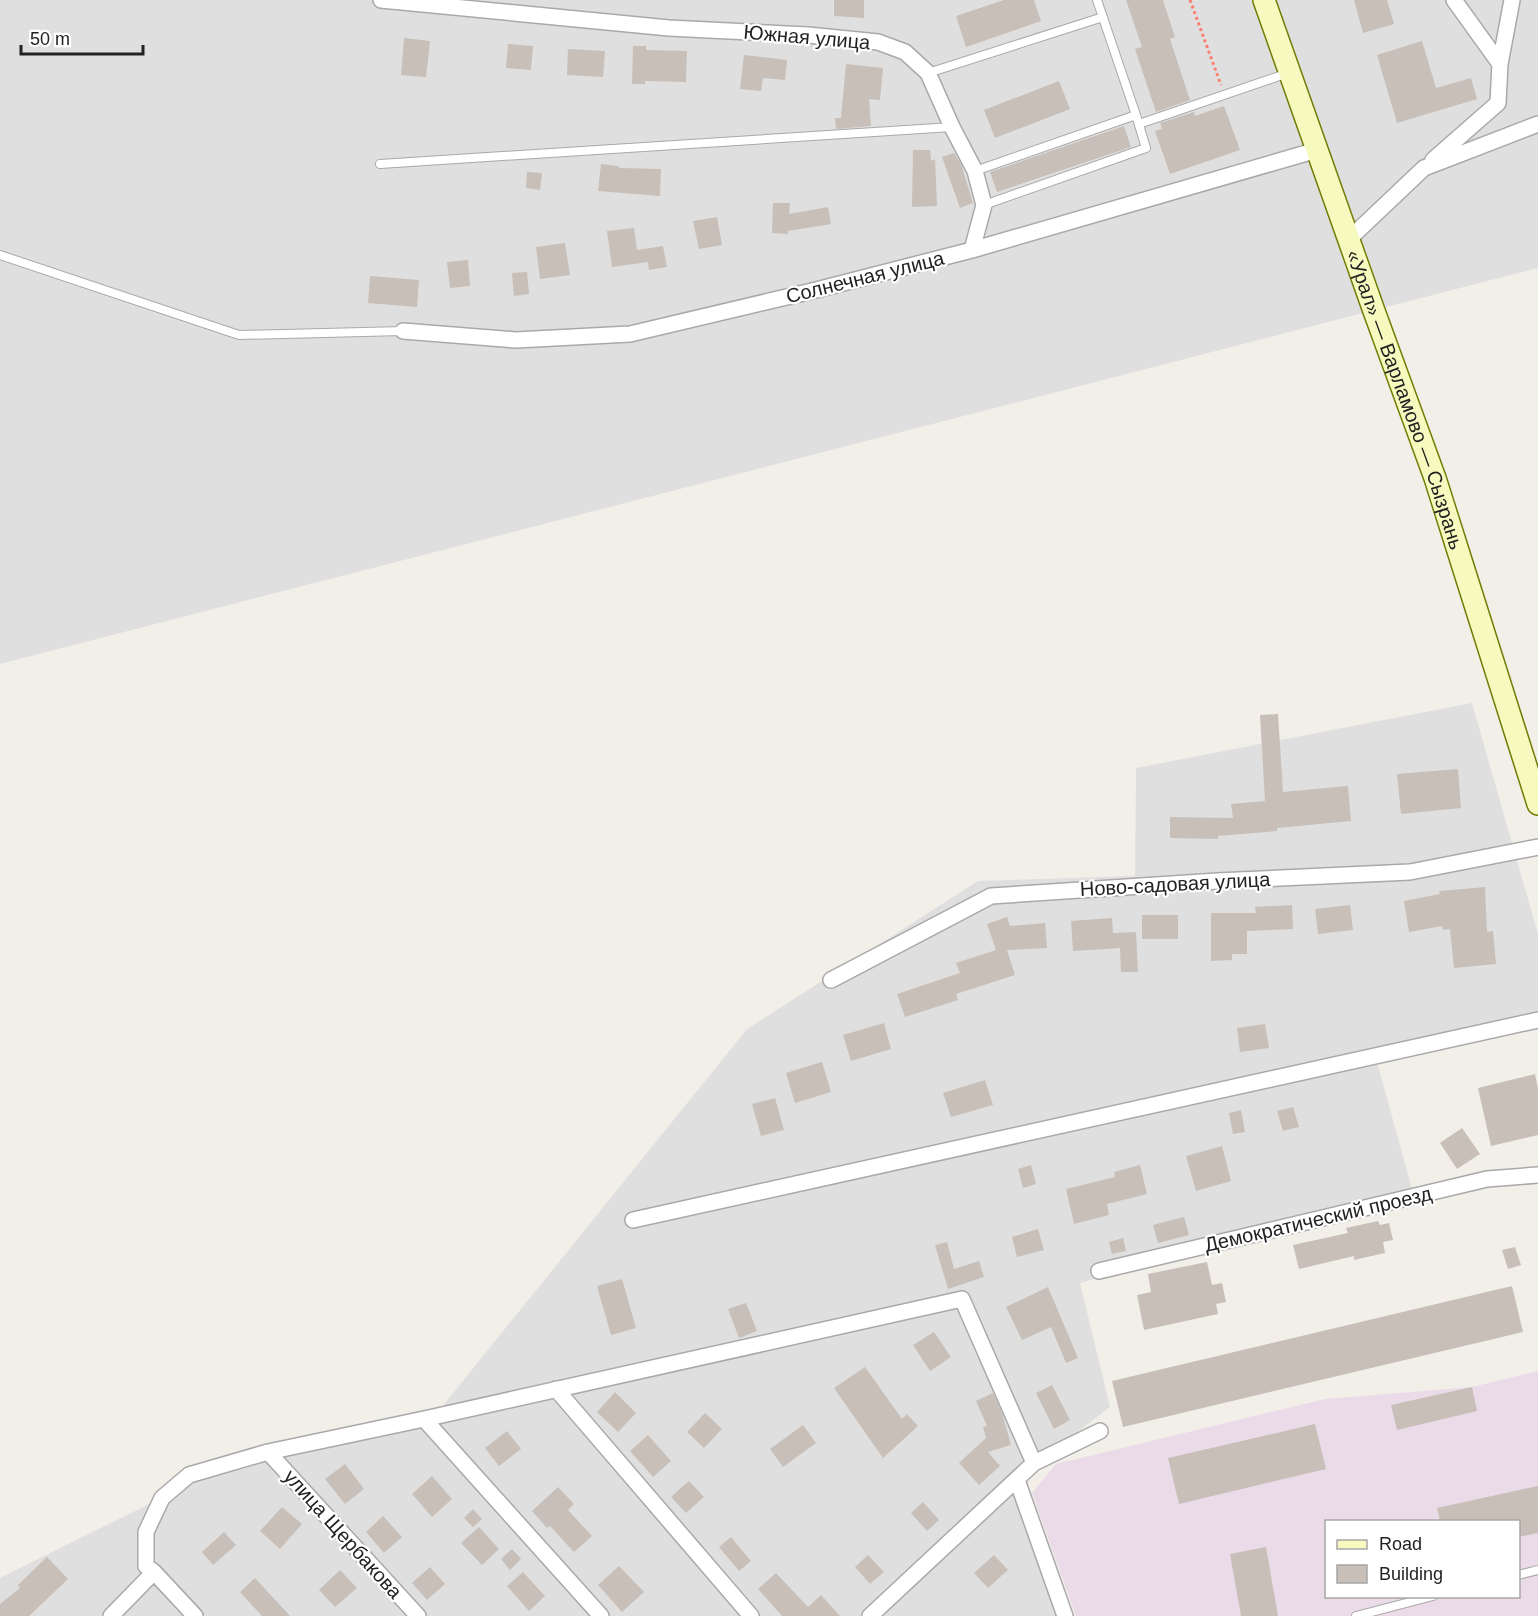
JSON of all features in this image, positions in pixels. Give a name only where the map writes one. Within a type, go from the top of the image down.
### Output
[{"type":"main road","name":"«Урал» — Варламово — Сызрань","points":[[1264,0],[1435,478],[1538,804]]},
{"type":"street","name":"Южная улица","points":[[381,0],[669,28],[808,35],[878,42],[905,52],[928,73],[975,171],[984,205],[972,250]]},
{"type":"street","points":[[1454,0],[1500,64]]},
{"type":"street","points":[[1348,240],[1424,168],[1498,103],[1500,64],[1512,0]]},
{"type":"street","points":[[1424,168],[1538,124]]},
{"type":"street","name":"Солнечная улица","points":[[403,331],[516,340],[630,334],[972,250],[1317,150]]},
{"type":"street","name":"Ново-садовая улица","points":[[831,980],[991,896],[1217,881],[1410,872],[1538,847]]},
{"type":"street","points":[[633,1220],[1538,1020]]},
{"type":"street","name":"Демократический проезд","points":[[1099,1271],[1487,1179],[1538,1175]]},
{"type":"street","points":[[195,1616],[146,1566],[145,1546],[146,1533],[162,1498],[189,1474],[268,1452],[962,1299],[1034,1463]]},
{"type":"street","points":[[556,1389],[751,1616]]},
{"type":"street","points":[[424,1419],[601,1616]]},
{"type":"street","points":[[870,1616],[1034,1463],[1100,1431]]},
{"type":"street","name":"улица Щербакова","points":[[268,1452],[418,1616]]},
{"type":"street","points":[[1017,1480],[1065,1616]]},
{"type":"street","points":[[111,1616],[154,1572]]},
{"type":"lane","points":[[984,205],[1146,148],[1097,0]]},
{"type":"lane","points":[[928,73],[1103,17]]},
{"type":"lane","points":[[1139,124],[1290,73]]},
{"type":"lane","points":[[975,171],[1136,115]]},
{"type":"lane","points":[[380,164],[952,127]]},
{"type":"lane","points":[[0,255],[238,335],[403,331]]},
{"type":"lane","points":[[1520,1574],[1538,1570]]},
{"type":"lane","points":[[1356,1616],[1425,1598]]},
{"type":"path","points":[[1190,0],[1224,95]]},
{"type":"shaded area","points":[[0,0],[1538,0],[1538,268],[0,664]]},
{"type":"shaded area","points":[[1472,703],[1538,934],[1538,1017],[1375,1055],[1412,1189],[1080,1283],[1110,1407],[1019,1477],[1071,1616],[0,1616],[0,1578],[260,1449],[433,1418],[747,1029],[978,881],[1135,876],[1136,768]]},
{"type":"shaded area","points":[[1538,1371],[1538,1616],[1076,1616],[1032,1493],[1056,1464],[1325,1399],[1472,1387]]},
{"type":"building","points":[[834,0],[864,0],[864,18],[834,16]]},
{"type":"building","points":[[1004,0],[1034,0],[1041,21],[966,47],[956,16]]},
{"type":"building","points":[[1126,0],[1163,0],[1175,37],[1170,39],[1190,100],[1156,112],[1135,49],[1142,47]]},
{"type":"building","points":[[1354,0],[1387,0],[1394,24],[1363,33]]},
{"type":"building","points":[[404,38],[430,41],[426,77],[401,75]]},
{"type":"building","points":[[1422,41],[1436,88],[1471,78],[1477,99],[1397,123],[1377,55]]},
{"type":"building","points":[[508,44],[533,46],[531,70],[506,68]]},
{"type":"building","points":[[633,46],[646,46],[646,50],[687,51],[686,82],[645,81],[645,84],[632,84]]},
{"type":"building","points":[[568,49],[605,51],[603,77],[567,75]]},
{"type":"building","points":[[744,55],[787,60],[785,80],[763,78],[761,91],[740,89]]},
{"type":"building","points":[[846,64],[883,68],[880,100],[869,99],[871,126],[836,129],[835,118],[841,118]]},
{"type":"building","points":[[1059,81],[1070,109],[995,138],[984,110]]},
{"type":"building","points":[[1224,106],[1240,150],[1170,174],[1155,131],[1162,129],[1160,123],[1194,112],[1195,116]]},
{"type":"building","points":[[1124,126],[1131,147],[997,192],[990,172]]},
{"type":"building","points":[[913,150],[930,150],[931,161],[935,159],[937,206],[912,207]]},
{"type":"building","points":[[954,153],[961,164],[973,203],[960,208],[942,157]]},
{"type":"building","points":[[601,164],[619,166],[619,168],[661,169],[660,196],[598,191]]},
{"type":"building","points":[[527,172],[542,173],[540,190],[526,188]]},
{"type":"building","points":[[773,203],[790,203],[789,214],[828,207],[831,224],[788,231],[788,234],[772,233]]},
{"type":"building","points":[[717,217],[722,245],[699,249],[693,221]]},
{"type":"building","points":[[634,228],[637,250],[663,246],[667,267],[649,270],[648,262],[612,267],[607,231]]},
{"type":"building","points":[[565,243],[570,275],[540,279],[536,247]]},
{"type":"building","points":[[468,260],[470,286],[450,288],[447,262]]},
{"type":"building","points":[[527,272],[529,294],[514,296],[512,273]]},
{"type":"building","points":[[370,276],[419,280],[417,307],[368,303]]},
{"type":"building","points":[[1278,714],[1283,792],[1348,786],[1351,821],[1277,828],[1277,831],[1218,836],[1218,839],[1170,838],[1170,817],[1233,818],[1231,804],[1265,801],[1260,715]]},
{"type":"building","points":[[1458,769],[1461,808],[1401,814],[1397,774]]},
{"type":"building","points":[[1485,887],[1487,932],[1493,931],[1496,964],[1454,968],[1450,929],[1443,930],[1442,926],[1409,932],[1404,901],[1440,894],[1439,891]]},
{"type":"building","points":[[1292,905],[1293,929],[1247,931],[1247,954],[1232,954],[1232,960],[1211,961],[1211,913],[1256,913],[1255,907]]},
{"type":"building","points":[[1350,905],[1353,930],[1318,934],[1315,909]]},
{"type":"building","points":[[1142,915],[1178,915],[1178,939],[1142,939]]},
{"type":"building","points":[[1007,917],[1010,926],[1045,923],[1047,948],[1007,950],[1015,975],[956,994],[958,1000],[905,1017],[897,994],[960,973],[956,963],[996,950],[987,924]]},
{"type":"building","points":[[1112,918],[1113,933],[1136,932],[1138,972],[1121,972],[1120,948],[1073,951],[1071,921]]},
{"type":"building","points":[[884,1023],[891,1049],[851,1061],[843,1035]]},
{"type":"building","points":[[1265,1024],[1269,1048],[1240,1052],[1237,1028]]},
{"type":"building","points":[[822,1062],[831,1092],[795,1103],[786,1073]]},
{"type":"building","points":[[1535,1074],[1538,1088],[1538,1135],[1491,1146],[1478,1088]]},
{"type":"building","points":[[985,1080],[993,1105],[951,1117],[943,1093]]},
{"type":"building","points":[[775,1098],[784,1130],[761,1136],[752,1104]]},
{"type":"building","points":[[1293,1107],[1299,1127],[1283,1131],[1277,1111]]},
{"type":"building","points":[[1241,1110],[1245,1132],[1233,1134],[1229,1113]]},
{"type":"building","points":[[1462,1128],[1480,1154],[1457,1169],[1440,1143]]},
{"type":"building","points":[[1222,1146],[1231,1181],[1196,1191],[1186,1156]]},
{"type":"building","points":[[1031,1165],[1036,1184],[1023,1188],[1018,1169]]},
{"type":"building","points":[[1140,1165],[1147,1194],[1107,1204],[1109,1215],[1074,1224],[1066,1189],[1115,1177],[1114,1172]]},
{"type":"building","points":[[1184,1217],[1189,1235],[1158,1243],[1153,1225]]},
{"type":"building","points":[[1378,1221],[1380,1225],[1389,1223],[1393,1240],[1383,1242],[1385,1253],[1354,1260],[1354,1256],[1299,1269],[1293,1245],[1348,1233],[1346,1228]]},
{"type":"building","points":[[1038,1229],[1044,1250],[1017,1257],[1012,1237]]},
{"type":"building","points":[[1123,1238],[1126,1251],[1112,1254],[1109,1242]]},
{"type":"building","points":[[947,1242],[954,1269],[979,1261],[984,1277],[948,1289],[935,1245]]},
{"type":"building","points":[[1515,1247],[1521,1265],[1508,1269],[1502,1250]]},
{"type":"building","points":[[1207,1262],[1212,1285],[1222,1283],[1226,1302],[1216,1304],[1218,1314],[1144,1330],[1137,1295],[1151,1292],[1148,1274]]},
{"type":"building","points":[[622,1279],[636,1328],[611,1335],[597,1286]]},
{"type":"building","points":[[1512,1286],[1523,1332],[1123,1427],[1112,1381]]},
{"type":"building","points":[[1048,1287],[1078,1358],[1066,1363],[1051,1327],[1022,1340],[1006,1307]]},
{"type":"building","points":[[746,1303],[757,1331],[739,1338],[728,1309]]},
{"type":"building","points":[[934,1332],[951,1357],[930,1371],[913,1345]]},
{"type":"building","points":[[865,1367],[902,1419],[907,1414],[918,1426],[883,1458],[834,1388]]},
{"type":"building","points":[[1052,1385],[1070,1420],[1054,1429],[1036,1393]]},
{"type":"building","points":[[1472,1387],[1477,1411],[1397,1430],[1391,1405]]},
{"type":"building","points":[[615,1392],[636,1413],[618,1432],[597,1412]]},
{"type":"building","points":[[993,1393],[1002,1413],[1011,1445],[988,1452],[1000,1466],[979,1485],[959,1463],[986,1438],[983,1427],[987,1426],[976,1401]]},
{"type":"building","points":[[705,1413],[722,1429],[704,1448],[687,1432]]},
{"type":"building","points":[[1315,1424],[1326,1469],[1179,1504],[1168,1458]]},
{"type":"building","points":[[803,1425],[816,1443],[783,1467],[770,1449]]},
{"type":"building","points":[[507,1431],[521,1449],[499,1466],[485,1448]]},
{"type":"building","points":[[648,1435],[671,1461],[653,1477],[630,1451]]},
{"type":"building","points":[[345,1464],[364,1489],[345,1504],[325,1479]]},
{"type":"building","points":[[432,1476],[452,1499],[432,1517],[412,1494]]},
{"type":"building","points":[[689,1481],[704,1497],[686,1513],[671,1497]]},
{"type":"building","points":[[1538,1486],[1538,1533],[1520,1537],[1520,1520],[1440,1520],[1437,1508]]},
{"type":"building","points":[[558,1487],[574,1504],[568,1510],[592,1536],[574,1552],[550,1526],[547,1528],[532,1511]]},
{"type":"building","points":[[923,1502],[939,1520],[927,1531],[911,1513]]},
{"type":"building","points":[[282,1507],[302,1524],[280,1549],[260,1531]]},
{"type":"building","points":[[473,1509],[482,1519],[473,1527],[464,1518]]},
{"type":"building","points":[[383,1516],[402,1537],[384,1553],[366,1532]]},
{"type":"building","points":[[479,1527],[499,1549],[482,1565],[461,1543]]},
{"type":"building","points":[[224,1532],[236,1545],[213,1565],[202,1552]]},
{"type":"building","points":[[731,1537],[751,1561],[739,1571],[719,1547]]},
{"type":"building","points":[[1266,1547],[1278,1616],[1241,1616],[1230,1554]]},
{"type":"building","points":[[512,1549],[521,1559],[510,1570],[501,1559]]},
{"type":"building","points":[[868,1555],[884,1572],[870,1584],[855,1567]]},
{"type":"building","points":[[994,1555],[1008,1570],[988,1588],[974,1573]]},
{"type":"building","points":[[47,1557],[68,1579],[29,1616],[0,1616],[0,1604],[20,1588],[18,1585]]},
{"type":"building","points":[[619,1566],[644,1592],[622,1612],[598,1585]]},
{"type":"building","points":[[430,1567],[445,1584],[427,1600],[412,1583]]},
{"type":"building","points":[[340,1570],[357,1588],[335,1607],[319,1590]]},
{"type":"building","points":[[523,1572],[545,1596],[529,1611],[507,1586]]},
{"type":"building","points":[[776,1573],[808,1607],[821,1595],[840,1616],[782,1616],[758,1589]]},
{"type":"building","points":[[255,1578],[290,1616],[262,1616],[240,1592]]}]
